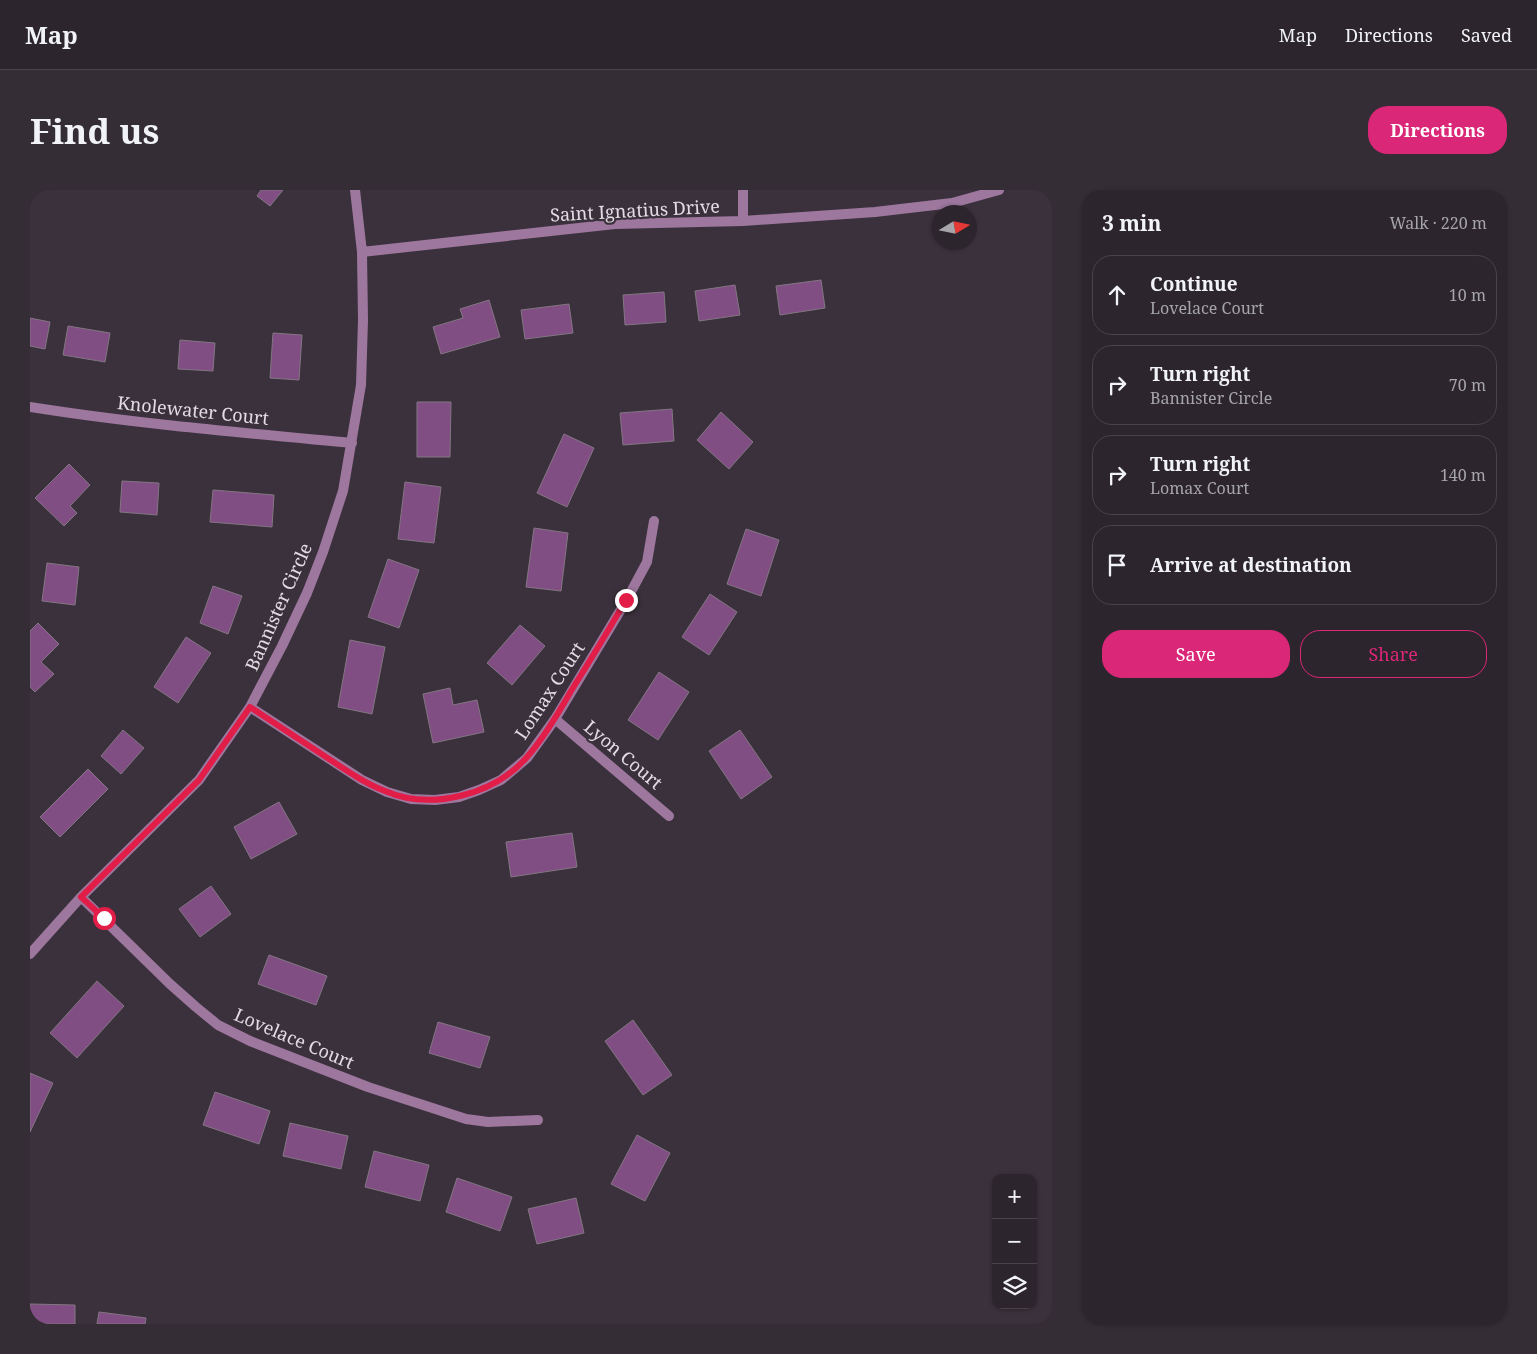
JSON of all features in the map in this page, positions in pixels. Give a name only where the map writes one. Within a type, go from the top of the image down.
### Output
[{"type":"street","name":"Bannister Circle","points":[[30,954],[81,897],[199,780],[250,707],[307,593],[343,491],[362,385],[362,252],[356,190]]},
{"type":"street","points":[[743,190],[743,221]]},
{"type":"street","name":"Saint Ignatius Drive","points":[[362,252],[615,224],[743,221],[875,212],[952,203],[999,190]]},
{"type":"street","name":"Knolewater Court","points":[[30,407],[192,429],[352,443]]},
{"type":"street","name":"Lomax Court","points":[[250,707],[362,780],[387,792],[411,798],[435,800],[459,797],[480,790],[501,780],[527,758],[555,719],[647,562],[654,521]]},
{"type":"street","name":"Lyon Court","points":[[555,719],[669,816]]},
{"type":"street","name":"Lovelace Court","points":[[81,897],[196,1007],[218,1024],[250,1041],[368,1087],[466,1119],[488,1122],[538,1120]]},
{"type":"building","points":[[261,190],[283,190],[270,206],[257,196]]},
{"type":"building","points":[[821,280],[825,308],[780,315],[776,286]]},
{"type":"building","points":[[735,285],[740,315],[699,321],[695,291]]},
{"type":"building","points":[[664,292],[666,322],[625,325],[623,295]]},
{"type":"building","points":[[489,300],[500,337],[441,354],[433,327],[463,318],[460,309]]},
{"type":"building","points":[[569,304],[573,333],[525,339],[521,310]]},
{"type":"building","points":[[30,318],[50,322],[45,349],[30,346]]},
{"type":"building","points":[[68,326],[110,333],[105,362],[63,355]]},
{"type":"building","points":[[273,333],[302,335],[299,380],[270,378]]},
{"type":"building","points":[[180,340],[215,343],[213,371],[178,369]]},
{"type":"building","points":[[417,402],[451,402],[450,457],[417,457]]},
{"type":"building","points":[[672,409],[674,441],[623,445],[620,413]]},
{"type":"building","points":[[721,412],[753,442],[729,469],[697,440]]},
{"type":"building","points":[[564,434],[594,448],[567,507],[537,493]]},
{"type":"building","points":[[69,464],[90,485],[70,506],[77,513],[64,526],[35,498]]},
{"type":"building","points":[[122,481],[159,483],[157,515],[120,512]]},
{"type":"building","points":[[405,482],[441,487],[434,543],[398,539]]},
{"type":"building","points":[[213,490],[274,495],[272,527],[210,522]]},
{"type":"building","points":[[534,528],[568,533],[561,591],[526,587]]},
{"type":"building","points":[[746,529],[779,540],[761,596],[727,584]]},
{"type":"building","points":[[388,559],[419,570],[399,628],[368,617]]},
{"type":"building","points":[[47,563],[79,567],[75,605],[42,601]]},
{"type":"building","points":[[213,586],[242,596],[228,634],[200,623]]},
{"type":"building","points":[[710,594],[737,612],[709,655],[682,637]]},
{"type":"building","points":[[38,623],[59,644],[41,662],[54,674],[35,692],[30,687],[30,631]]},
{"type":"building","points":[[520,625],[545,646],[512,685],[487,663]]},
{"type":"building","points":[[186,637],[211,653],[178,703],[154,687]]},
{"type":"building","points":[[350,640],[385,647],[372,714],[338,707]]},
{"type":"building","points":[[659,672],[689,692],[658,740],[628,720]]},
{"type":"building","points":[[450,688],[453,705],[477,700],[484,732],[433,743],[423,694]]},
{"type":"building","points":[[123,730],[144,748],[121,774],[101,756]]},
{"type":"building","points":[[740,730],[772,777],[741,799],[709,751]]},
{"type":"building","points":[[88,769],[108,789],[60,837],[40,817]]},
{"type":"building","points":[[279,802],[297,834],[251,859],[234,827]]},
{"type":"building","points":[[572,833],[577,867],[511,877],[506,842]]},
{"type":"building","points":[[211,886],[231,914],[200,937],[179,909]]},
{"type":"building","points":[[269,955],[327,976],[316,1005],[258,984]]},
{"type":"building","points":[[97,981],[124,1006],[77,1058],[50,1033]]},
{"type":"building","points":[[633,1020],[672,1075],[643,1095],[605,1041]]},
{"type":"building","points":[[438,1022],[490,1037],[480,1068],[429,1053]]},
{"type":"building","points":[[30,1073],[53,1083],[30,1132]]},
{"type":"building","points":[[215,1092],[270,1111],[259,1144],[203,1125]]},
{"type":"building","points":[[290,1123],[348,1136],[341,1169],[283,1156]]},
{"type":"building","points":[[637,1135],[670,1153],[645,1201],[611,1184]]},
{"type":"building","points":[[374,1151],[429,1165],[420,1201],[365,1187]]},
{"type":"building","points":[[457,1178],[512,1197],[500,1231],[446,1212]]},
{"type":"building","points":[[576,1198],[584,1233],[537,1244],[528,1209]]},
{"type":"building","points":[[30,1304],[75,1305],[75,1324],[30,1324]]},
{"type":"building","points":[[99,1312],[146,1318],[145,1324],[97,1324]]},
{"type":"route","points":[[104,918],[81,897],[199,780],[250,707],[362,780],[387,792],[411,798],[435,800],[459,797],[501,780],[527,758],[555,719],[626,600]]}]
